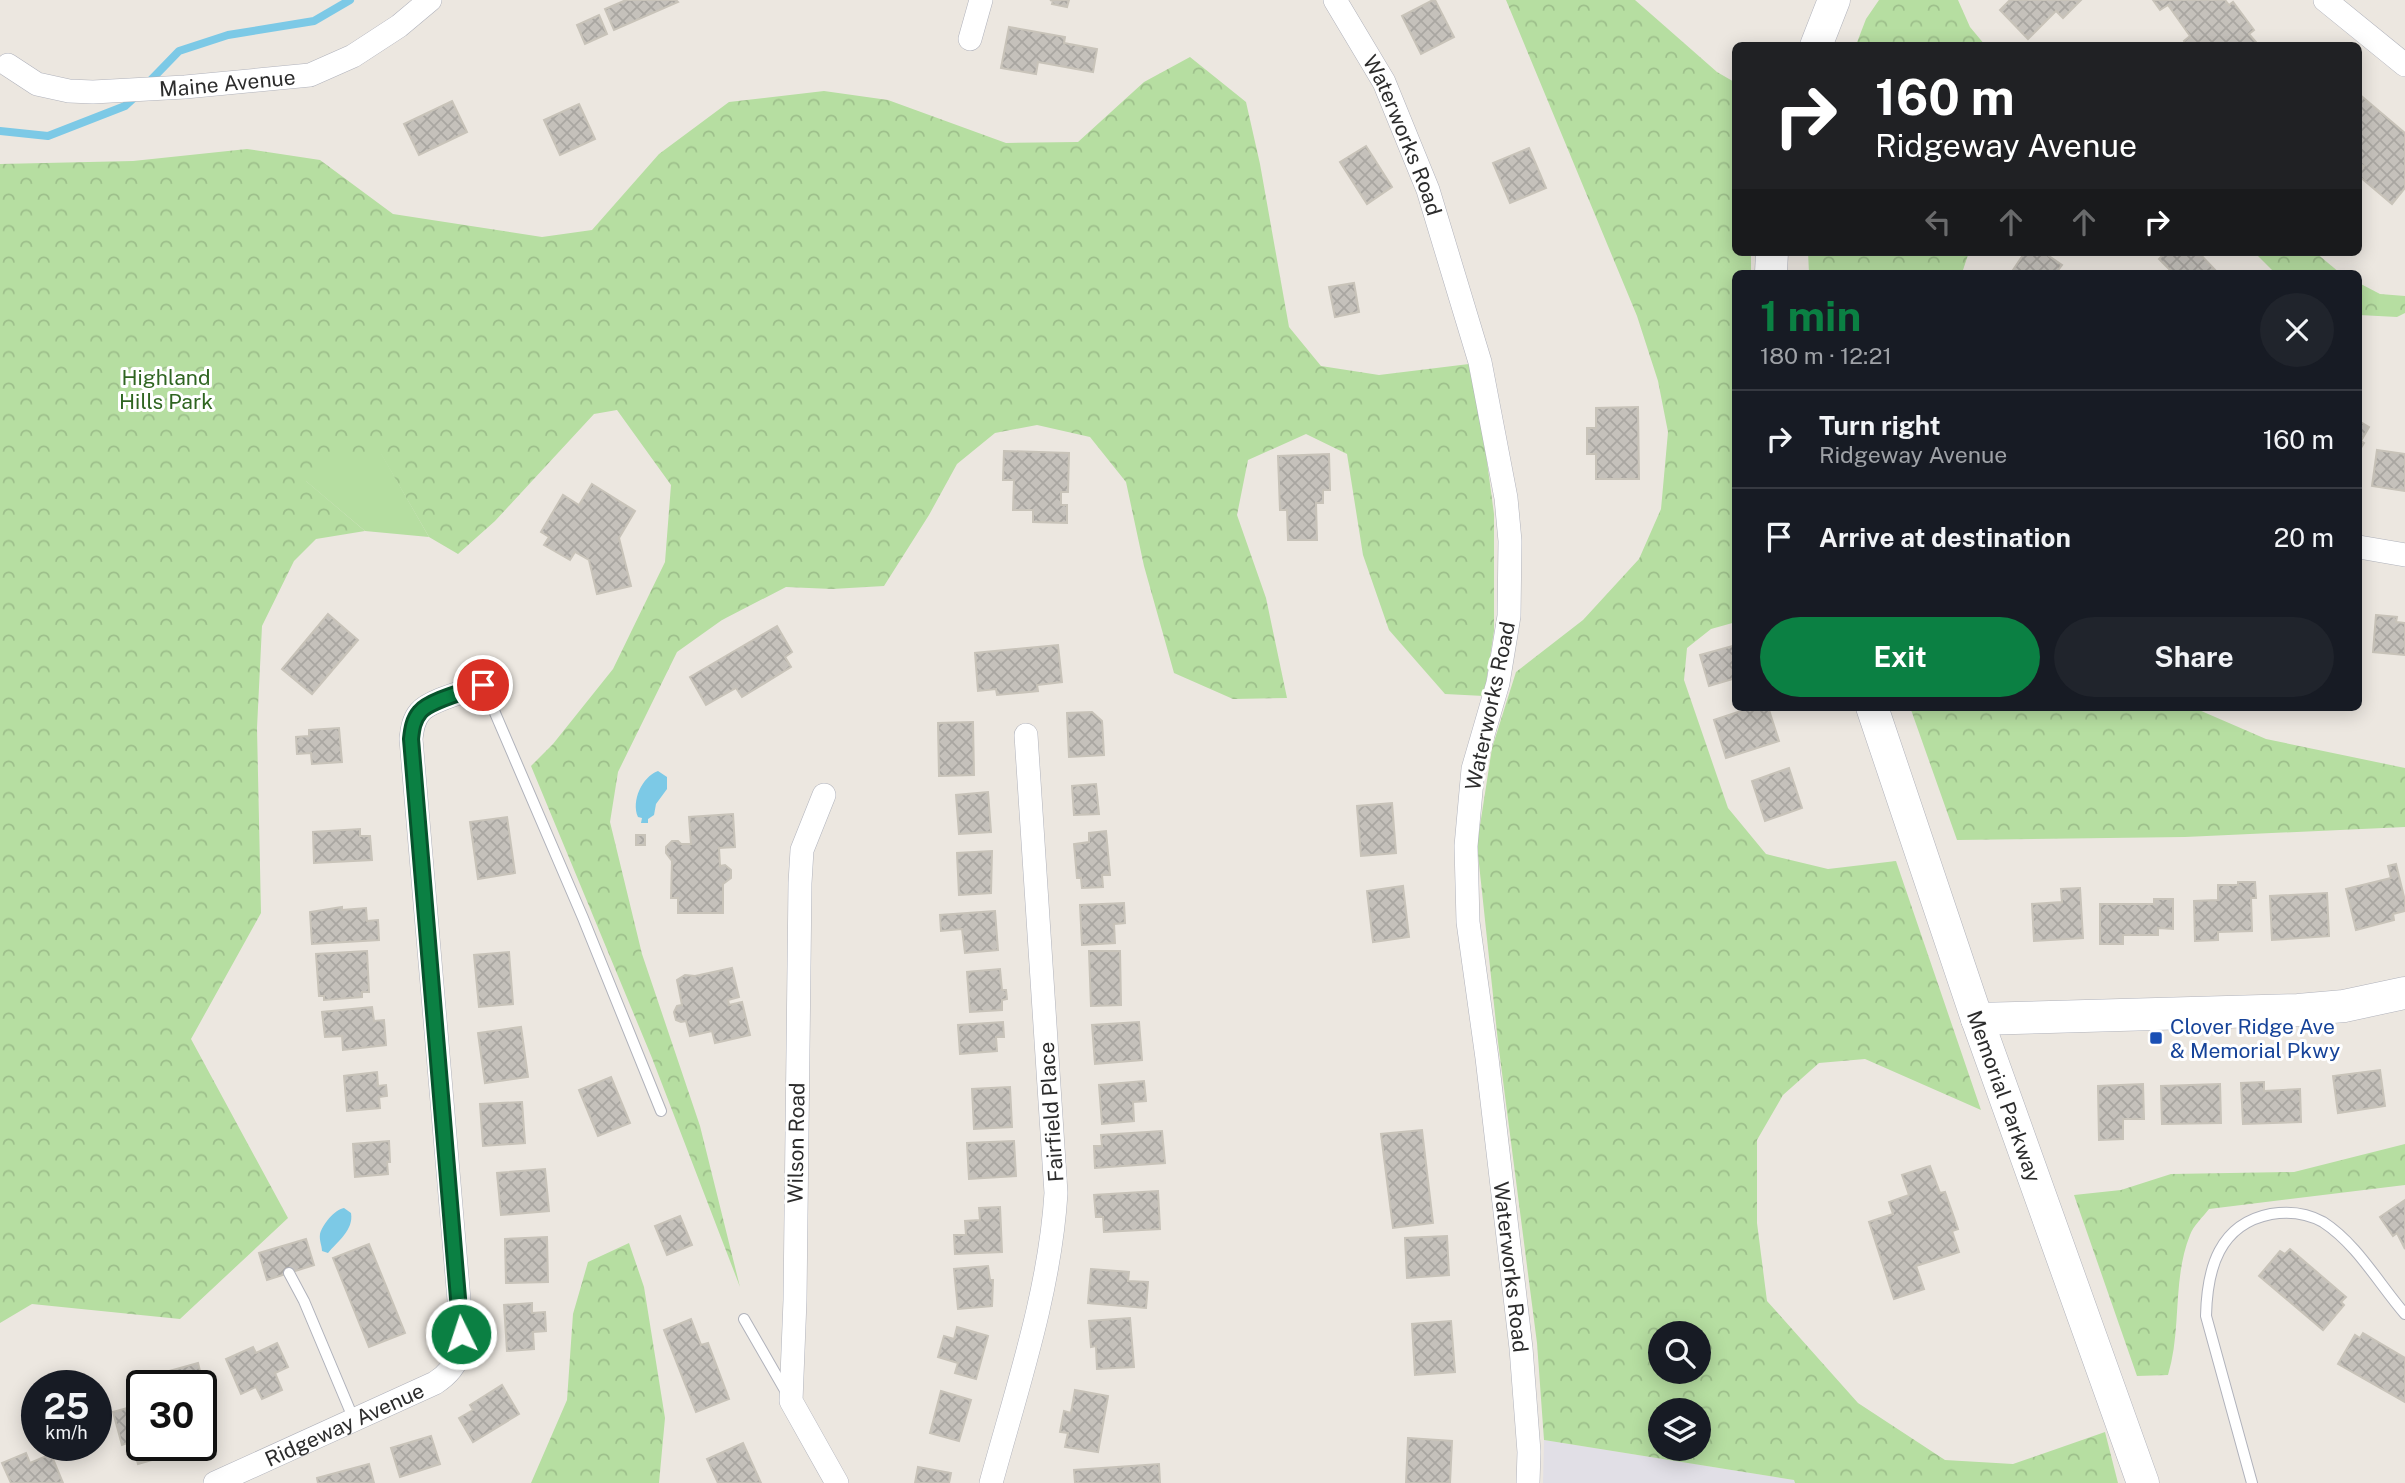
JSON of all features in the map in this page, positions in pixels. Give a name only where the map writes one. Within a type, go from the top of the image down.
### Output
[{"type":"main road","points":[[1818,42],[1834,0]]},
{"type":"main road","name":"Memorial Parkway","points":[[1873,711],[1977,1019],[2143,1483]]},
{"type":"main road","points":[[1977,1019],[2298,1010],[2344,1006],[2405,993]]},
{"type":"street","name":"Maine Avenue","points":[[8,65],[37,84],[69,91],[155,89],[310,75],[353,56],[399,26],[430,0]]},
{"type":"street","points":[[970,39],[981,0]]},
{"type":"street","name":"Waterworks Road","points":[[1335,0],[1384,82],[1428,190],[1480,362],[1506,498],[1510,541],[1509,615],[1498,683],[1473,769],[1466,846],[1468,922],[1487,1058],[1521,1349],[1529,1452],[1528,1483]]},
{"type":"street","points":[[2325,0],[2405,65]]},
{"type":"street","points":[[2362,548],[2405,555]]},
{"type":"street","name":"Ridgeway Avenue","points":[[215,1483],[448,1375],[460,1354],[462,1344],[459,1300],[411,739],[414,722],[420,711],[429,705],[483,685]]},
{"type":"street","name":"Fairfield Place","points":[[991,1483],[1045,1273],[1054,1230],[1056,1193],[1026,735]]},
{"type":"street","name":"Wilson Road","points":[[791,1401],[800,883],[802,850],[824,795]]},
{"type":"street","points":[[791,1401],[837,1483]]},
{"type":"lane","points":[[483,685],[583,918],[661,1111]]},
{"type":"lane","points":[[2252,1483],[2206,1316],[2207,1287],[2212,1265],[2227,1237],[2254,1217],[2290,1211],[2322,1222],[2354,1249],[2405,1314]]},
{"type":"lane","points":[[289,1273],[304,1301],[354,1420]]},
{"type":"lane","points":[[744,1319],[791,1401]]},
{"type":"shaded area","points":[[1544,1440],[1648,1457],[1648,1461],[1675,1461],[1794,1480],[1795,1483],[1543,1483]]},
{"type":"green space","points":[[1506,0],[1635,0],[1717,72],[1732,81],[1732,256],[1751,256],[1751,270],[1732,270],[1732,623],[1711,629],[1687,648],[1684,680],[1728,808],[1766,854],[1828,869],[1896,861],[1981,1110],[1865,1059],[1819,1063],[1783,1095],[1757,1140],[1757,1223],[1767,1301],[1858,1403],[1945,1460],[2013,1464],[2105,1432],[2118,1483],[1795,1483],[1794,1480],[1675,1461],[1711,1461],[1711,1398],[1648,1398],[1648,1457],[1544,1440],[1537,1343],[1498,1042],[1477,845],[1492,748],[1516,672],[1583,620],[1639,559],[1661,509],[1668,432],[1658,381],[1637,316]]},
{"type":"green space","points":[[1879,0],[1958,0],[1970,27],[1982,42],[1857,42],[1866,19]]},
{"type":"green space","name":"Highland Hills Park","points":[[1190,57],[1246,102],[1260,164],[1289,327],[1321,366],[1379,375],[1469,364],[1484,439],[1494,514],[1494,631],[1484,696],[1445,694],[1389,630],[1363,555],[1347,454],[1306,434],[1248,460],[1237,515],[1266,598],[1287,698],[1233,699],[1174,673],[1144,566],[1126,482],[1090,437],[1037,425],[995,433],[957,464],[929,515],[884,586],[832,589],[786,587],[722,620],[677,652],[618,772],[610,822],[642,954],[700,1126],[740,1287],[652,1058],[531,766],[553,744],[613,669],[665,562],[671,485],[617,410],[594,414],[495,521],[458,554],[429,537],[381,454],[322,457],[306,481],[365,531],[316,539],[294,561],[262,626],[257,728],[261,913],[191,1039],[288,1218],[180,1319],[32,1304],[0,1323],[0,164],[133,161],[247,149],[320,160],[393,214],[542,237],[592,230],[659,154],[729,102],[824,91],[888,100],[1006,143],[1078,142],[1144,82]]},
{"type":"green space","points":[[1808,256],[1968,256],[1963,270],[1809,270]]},
{"type":"green space","points":[[2258,256],[2320,256],[2336,270],[2272,270]]},
{"type":"green space","points":[[2362,285],[2380,294],[2405,296],[2405,313],[2397,317],[2362,315]]},
{"type":"green space","points":[[0,366],[381,453],[429,537],[365,531],[282,461]]},
{"type":"green space","points":[[1911,711],[2201,711],[2266,739],[2405,768],[2405,827],[2185,837],[1957,840]]},
{"type":"green space","points":[[2405,1144],[2405,1185],[2209,1209],[2191,1232],[2184,1252],[2175,1340],[2168,1375],[2137,1376],[2074,1195],[2121,1190],[2171,1174],[2294,1172]]},
{"type":"green space","points":[[629,1243],[644,1287],[665,1418],[659,1483],[531,1483],[567,1400],[573,1314],[588,1262]]},
{"type":"water","points":[[658,771],[667,777],[667,789],[656,804],[654,815],[648,819],[648,823],[641,823],[642,818],[638,817],[636,811],[639,790],[647,778]]},
{"type":"water","points":[[344,1208],[351,1213],[350,1225],[328,1253],[322,1251],[321,1230],[333,1214]]},
{"type":"building","points":[[626,0],[678,2],[614,30],[605,9]]},
{"type":"building","points":[[1050,0],[1069,0],[1067,7],[1052,4],[1053,1]]},
{"type":"building","points":[[1433,0],[1454,37],[1421,54],[1402,16]]},
{"type":"building","points":[[2010,0],[2081,0],[2063,18],[2056,11],[2028,39],[2000,10]]},
{"type":"building","points":[[2153,0],[2225,0],[2229,5],[2233,2],[2254,30],[2249,34],[2256,42],[2185,42],[2190,36],[2168,5],[2160,10]]},
{"type":"building","points":[[599,15],[607,34],[585,44],[577,25]]},
{"type":"building","points":[[1009,27],[1065,37],[1064,43],[1097,49],[1093,72],[1038,62],[1036,74],[1001,68]]},
{"type":"building","points":[[2362,97],[2405,133],[2405,188],[2392,204],[2362,179]]},
{"type":"building","points":[[452,101],[467,132],[419,155],[404,124]]},
{"type":"building","points":[[579,104],[595,139],[560,155],[544,120]]},
{"type":"building","points":[[1366,146],[1392,187],[1367,204],[1340,162]]},
{"type":"building","points":[[1529,148],[1546,188],[1510,203],[1493,163]]},
{"type":"building","points":[[2022,256],[2049,256],[2062,265],[2058,270],[2013,270]]},
{"type":"building","points":[[2162,256],[2202,256],[2215,270],[2170,270],[2159,259]]},
{"type":"building","points":[[1354,283],[1359,312],[1335,317],[1329,287]]},
{"type":"building","points":[[1638,407],[1639,479],[1596,479],[1596,454],[1587,454],[1587,428],[1596,428],[1596,408]]},
{"type":"building","points":[[2362,423],[2369,427],[2362,439]]},
{"type":"building","points":[[2377,450],[2405,454],[2405,491],[2372,486]]},
{"type":"building","points":[[1004,451],[1069,453],[1068,492],[1061,492],[1061,505],[1067,505],[1067,523],[1033,522],[1033,510],[1013,510],[1014,480],[1003,480]]},
{"type":"building","points":[[1329,454],[1330,490],[1323,490],[1323,503],[1316,503],[1317,540],[1288,540],[1287,510],[1280,510],[1278,456]]},
{"type":"building","points":[[592,484],[635,511],[619,538],[631,586],[597,594],[589,560],[575,552],[570,560],[544,545],[549,537],[541,532],[563,495],[579,505]]},
{"type":"building","points":[[328,614],[358,640],[312,694],[282,669]]},
{"type":"building","points":[[2376,615],[2397,617],[2396,622],[2405,623],[2405,655],[2373,652]]},
{"type":"building","points":[[777,626],[792,652],[785,657],[791,667],[742,697],[736,688],[706,705],[690,677]]},
{"type":"building","points":[[1058,645],[1062,682],[1037,685],[1038,691],[997,695],[996,689],[978,691],[975,653]]},
{"type":"building","points":[[1732,646],[1732,679],[1709,686],[1700,655]]},
{"type":"building","points":[[1741,711],[1769,711],[1779,741],[1726,758],[1714,720]]},
{"type":"building","points":[[1092,712],[1102,721],[1104,755],[1069,757],[1067,713]]},
{"type":"building","points":[[973,722],[974,775],[939,776],[938,723]]},
{"type":"building","points":[[339,728],[342,762],[312,764],[311,753],[297,754],[296,737],[309,736],[309,730]]},
{"type":"building","points":[[1789,768],[1802,808],[1765,821],[1752,781]]},
{"type":"building","points":[[1096,784],[1099,814],[1074,815],[1072,786]]},
{"type":"building","points":[[988,792],[991,832],[959,834],[956,795]]},
{"type":"building","points":[[1392,803],[1396,853],[1361,856],[1357,806]]},
{"type":"building","points":[[733,814],[735,847],[719,848],[720,866],[725,865],[731,870],[731,878],[723,884],[723,913],[678,913],[678,898],[671,898],[672,861],[666,853],[666,847],[672,841],[691,844],[689,817]]},
{"type":"building","points":[[507,817],[515,873],[478,879],[470,822]]},
{"type":"building","points":[[360,829],[360,836],[370,836],[372,860],[314,863],[313,832]]},
{"type":"building","points":[[1106,831],[1110,875],[1102,875],[1103,887],[1082,888],[1081,878],[1077,878],[1074,844],[1089,842],[1089,833]]},
{"type":"building","points":[[636,835],[645,835],[645,845],[636,845]]},
{"type":"building","points":[[992,851],[991,893],[959,895],[957,853]]},
{"type":"building","points":[[2396,864],[2405,911],[2393,914],[2394,920],[2356,930],[2346,889],[2391,878],[2388,866]]},
{"type":"building","points":[[2238,882],[2255,882],[2256,898],[2251,898],[2252,931],[2218,932],[2218,940],[2195,941],[2194,901],[2218,900],[2218,885],[2238,885]]},
{"type":"building","points":[[1403,886],[1409,937],[1373,942],[1367,891]]},
{"type":"building","points":[[2080,888],[2083,938],[2034,941],[2032,904],[2062,902],[2061,889]]},
{"type":"building","points":[[2327,893],[2329,936],[2272,940],[2270,896]]},
{"type":"building","points":[[2154,899],[2173,899],[2173,929],[2158,928],[2158,935],[2123,935],[2123,944],[2100,944],[2100,904],[2154,904]]},
{"type":"building","points":[[1124,903],[1125,923],[1114,924],[1115,943],[1082,945],[1080,905]]},
{"type":"building","points":[[342,907],[342,910],[366,908],[367,921],[378,920],[379,940],[312,944],[310,912]]},
{"type":"building","points":[[995,911],[998,950],[965,953],[962,929],[941,931],[940,915]]},
{"type":"building","points":[[367,951],[369,992],[362,992],[362,997],[324,1000],[324,996],[319,996],[316,954]]},
{"type":"building","points":[[1089,951],[1120,951],[1121,1005],[1091,1006]]},
{"type":"building","points":[[509,952],[513,1004],[479,1007],[474,955]]},
{"type":"building","points":[[732,968],[739,997],[728,1000],[729,1005],[742,1002],[750,1035],[715,1043],[712,1031],[690,1036],[686,1021],[676,1020],[674,1012],[677,1006],[682,1005],[677,980],[685,975],[695,976]]},
{"type":"building","points":[[1000,969],[1002,990],[1006,990],[1007,999],[1002,1000],[1002,1010],[970,1012],[967,972]]},
{"type":"building","points":[[372,1007],[374,1021],[384,1020],[386,1045],[343,1050],[342,1036],[325,1037],[322,1012]]},
{"type":"building","points":[[1003,1022],[1004,1037],[996,1037],[997,1051],[960,1054],[958,1025]]},
{"type":"building","points":[[1139,1022],[1142,1060],[1095,1064],[1092,1025]]},
{"type":"building","points":[[521,1027],[528,1077],[485,1083],[478,1033]]},
{"type":"building","points":[[2380,1070],[2385,1106],[2338,1113],[2333,1076]]},
{"type":"building","points":[[377,1072],[378,1086],[386,1085],[387,1096],[379,1097],[380,1108],[347,1111],[344,1076]]},
{"type":"building","points":[[611,1077],[630,1123],[598,1136],[579,1090]]},
{"type":"building","points":[[1144,1081],[1146,1101],[1133,1102],[1134,1121],[1102,1124],[1099,1085]]},
{"type":"building","points":[[2264,1082],[2264,1091],[2300,1089],[2301,1122],[2243,1124],[2241,1083]]},
{"type":"building","points":[[2143,1084],[2144,1119],[2123,1119],[2123,1139],[2099,1140],[2098,1086]]},
{"type":"building","points":[[2220,1084],[2221,1123],[2162,1124],[2161,1086]]},
{"type":"building","points":[[1010,1087],[1012,1127],[974,1129],[972,1089]]},
{"type":"building","points":[[522,1102],[525,1143],[483,1146],[480,1104]]},
{"type":"building","points":[[1422,1130],[1433,1223],[1393,1228],[1381,1134]]},
{"type":"building","points":[[1162,1131],[1165,1163],[1095,1168],[1094,1146],[1102,1146],[1101,1135]]},
{"type":"building","points":[[389,1141],[388,1174],[355,1177],[353,1144]]},
{"type":"building","points":[[1014,1141],[1016,1176],[969,1179],[967,1143]]},
{"type":"building","points":[[1930,1166],[1940,1193],[1945,1192],[1958,1229],[1952,1231],[1959,1252],[1916,1266],[1924,1289],[1894,1299],[1869,1222],[1893,1214],[1889,1202],[1909,1195],[1902,1175]]},
{"type":"building","points":[[545,1169],[549,1211],[501,1215],[497,1173]]},
{"type":"building","points":[[1158,1191],[1160,1229],[1104,1232],[1103,1217],[1096,1217],[1094,1195]]},
{"type":"building","points":[[2405,1200],[2405,1249],[2397,1233],[2393,1236],[2380,1217]]},
{"type":"building","points":[[1000,1207],[1002,1252],[955,1254],[954,1235],[966,1235],[965,1221],[980,1220],[979,1208]]},
{"type":"building","points":[[680,1216],[692,1245],[667,1255],[655,1226]]},
{"type":"building","points":[[1447,1236],[1449,1275],[1407,1278],[1405,1238]]},
{"type":"building","points":[[547,1237],[548,1282],[506,1283],[505,1239]]},
{"type":"building","points":[[306,1239],[314,1265],[267,1280],[259,1253]]},
{"type":"building","points":[[369,1244],[405,1333],[369,1347],[333,1258]]},
{"type":"building","points":[[2290,1249],[2346,1297],[2341,1302],[2344,1305],[2323,1330],[2259,1276],[2280,1251],[2285,1254]]},
{"type":"building","points":[[988,1266],[990,1280],[993,1280],[992,1306],[958,1309],[954,1269]]},
{"type":"building","points":[[1091,1269],[1129,1272],[1128,1281],[1148,1282],[1146,1308],[1088,1303]]},
{"type":"building","points":[[532,1303],[532,1313],[545,1312],[546,1331],[533,1332],[534,1349],[507,1351],[504,1305]]},
{"type":"building","points":[[1130,1318],[1134,1367],[1097,1369],[1096,1346],[1091,1347],[1089,1321]]},
{"type":"building","points":[[691,1319],[701,1345],[708,1343],[729,1399],[696,1412],[664,1330]]},
{"type":"building","points":[[1451,1321],[1455,1372],[1415,1375],[1412,1324]]},
{"type":"building","points":[[957,1327],[988,1336],[976,1379],[955,1373],[958,1363],[938,1357],[944,1336],[954,1339]]},
{"type":"building","points":[[2363,1333],[2405,1358],[2405,1402],[2338,1364],[2355,1335],[2360,1338]]},
{"type":"building","points":[[277,1343],[288,1367],[275,1373],[282,1390],[262,1399],[256,1387],[241,1394],[226,1359],[253,1347],[256,1353]]},
{"type":"building","points":[[198,1363],[200,1370],[173,1370]]},
{"type":"building","points":[[502,1385],[519,1414],[473,1442],[459,1418],[473,1410],[470,1405]]},
{"type":"building","points":[[1075,1390],[1108,1396],[1098,1452],[1065,1447],[1068,1433],[1060,1432],[1064,1411],[1071,1413]]},
{"type":"building","points":[[941,1391],[971,1400],[959,1441],[930,1433]]},
{"type":"building","points":[[126,1408],[126,1443],[122,1445],[113,1412]]},
{"type":"building","points":[[431,1436],[440,1464],[400,1477],[391,1448]]},
{"type":"building","points":[[1408,1438],[1452,1441],[1450,1483],[1406,1483]]},
{"type":"building","points":[[743,1443],[761,1483],[718,1483],[707,1459]]},
{"type":"building","points":[[21,1455],[21,1461],[30,1463],[54,1461],[63,1483],[11,1483],[2,1463]]},
{"type":"building","points":[[369,1464],[374,1483],[318,1483],[317,1478]]},
{"type":"building","points":[[1159,1464],[1160,1483],[1075,1483],[1074,1470]]},
{"type":"building","points":[[918,1467],[951,1473],[949,1483],[915,1483]]},
{"type":"waterway","points":[[148,83],[179,51],[228,35],[314,21],[350,0]]},
{"type":"waterway","points":[[0,131],[48,136],[125,106],[137,95]]},
{"type":"place","name":"Clover Ridge Ave & Memorial Pkwy","points":[[2156,1038]]},
{"type":"route","points":[[461,1334],[411,739],[414,722],[420,711],[429,705],[483,685]]}]
